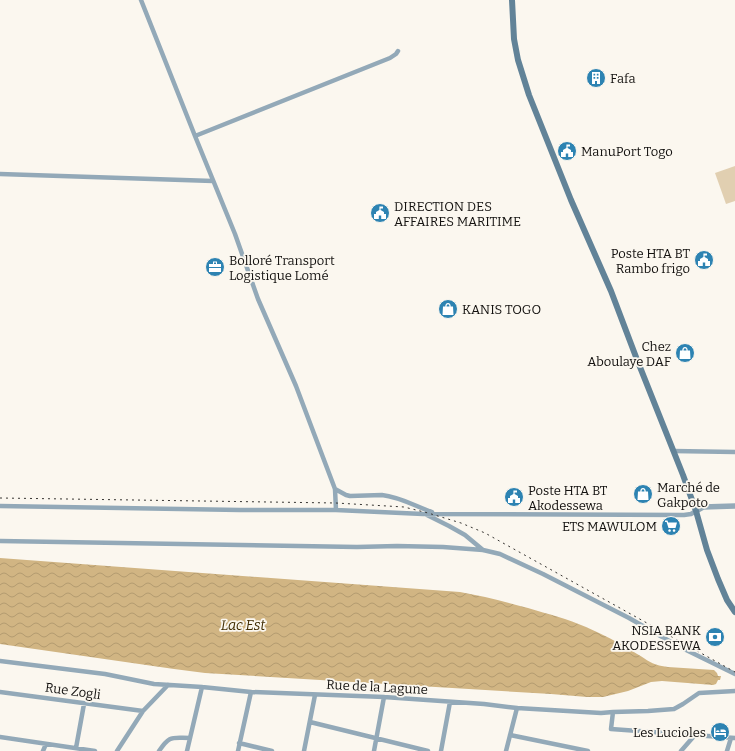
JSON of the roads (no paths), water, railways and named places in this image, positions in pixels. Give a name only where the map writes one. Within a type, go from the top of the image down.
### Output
[{"type":"main road","points":[[512,0],[514,39],[518,60],[529,95],[571,200],[611,291],[674,450],[718,579],[727,600],[735,612]]},
{"type":"street","points":[[141,0],[194,136],[235,234],[258,299],[296,386],[335,489],[336,510]]},
{"type":"street","points":[[194,136],[390,58],[398,51]]},
{"type":"street","points":[[0,174],[213,181]]},
{"type":"street","points":[[674,450],[735,452]]},
{"type":"street","points":[[335,489],[350,496],[382,495],[392,497],[404,500],[435,513]]},
{"type":"street","points":[[0,506],[336,510],[423,514],[684,515],[691,514],[703,507],[735,506]]},
{"type":"street","points":[[423,514],[465,535],[483,550]]},
{"type":"street","points":[[0,542],[357,547],[397,546],[483,550],[500,554],[543,574],[629,618],[678,646],[735,674]]},
{"type":"street","name":"Rue de la Lagune","points":[[0,661],[105,674],[154,684],[251,692],[384,697],[601,713],[648,712],[674,709],[699,692],[735,691]]},
{"type":"street","points":[[117,751],[143,711],[168,685]]},
{"type":"street","points":[[187,751],[202,687]]},
{"type":"street","name":"Rue Zogli","points":[[0,692],[143,711]]},
{"type":"street","points":[[238,751],[251,692]]},
{"type":"street","points":[[304,751],[315,695]]},
{"type":"street","points":[[374,751],[384,697]]},
{"type":"street","points":[[441,751],[450,702]]},
{"type":"street","points":[[76,748],[84,704]]},
{"type":"street","points":[[506,751],[517,708]]},
{"type":"street","points":[[613,712],[611,729],[733,738],[727,751]]},
{"type":"street","points":[[310,722],[428,751]]},
{"type":"street","points":[[510,735],[588,751]]},
{"type":"street","points":[[681,751],[695,735]]},
{"type":"street","points":[[0,737],[95,751]]},
{"type":"street","points":[[159,751],[165,742],[170,738],[190,738]]},
{"type":"street","points":[[240,743],[272,751]]},
{"type":"street","points":[[43,751],[46,744]]},
{"type":"water","name":"Lac Est","points":[[0,558],[460,592],[486,597],[586,627],[610,638],[657,665],[714,670],[718,676],[721,676],[720,680],[713,685],[662,681],[651,682],[628,691],[603,697],[587,697],[205,673],[0,644]]},
{"type":"railway","points":[[0,498],[336,503],[404,507],[461,523],[485,533],[735,672]]},
{"type":"place","name":"Fafa","points":[[596,78]]},
{"type":"place","name":"ManuPort Togo","points":[[567,151]]},
{"type":"place","name":"DIRECTION DES AFFAIRES MARITIME","points":[[380,213]]},
{"type":"place","name":"Poste HTA BT Rambo frigo","points":[[704,260]]},
{"type":"place","name":"Bolloré Transport Logistique Lomé","points":[[215,267]]},
{"type":"place","name":"KANIS TOGO","points":[[448,309]]},
{"type":"place","name":"Chez Aboulaye DAF","points":[[685,353]]},
{"type":"place","name":"Marché de Gakpoto","points":[[643,494]]},
{"type":"place","name":"Poste HTA BT Akodessewa","points":[[514,497]]},
{"type":"place","name":"ETS MAWULOM","points":[[671,526]]},
{"type":"place","name":"NSIA BANK AKODESSEWA","points":[[715,637]]},
{"type":"place","name":"Les Lucioles","points":[[720,732]]}]
